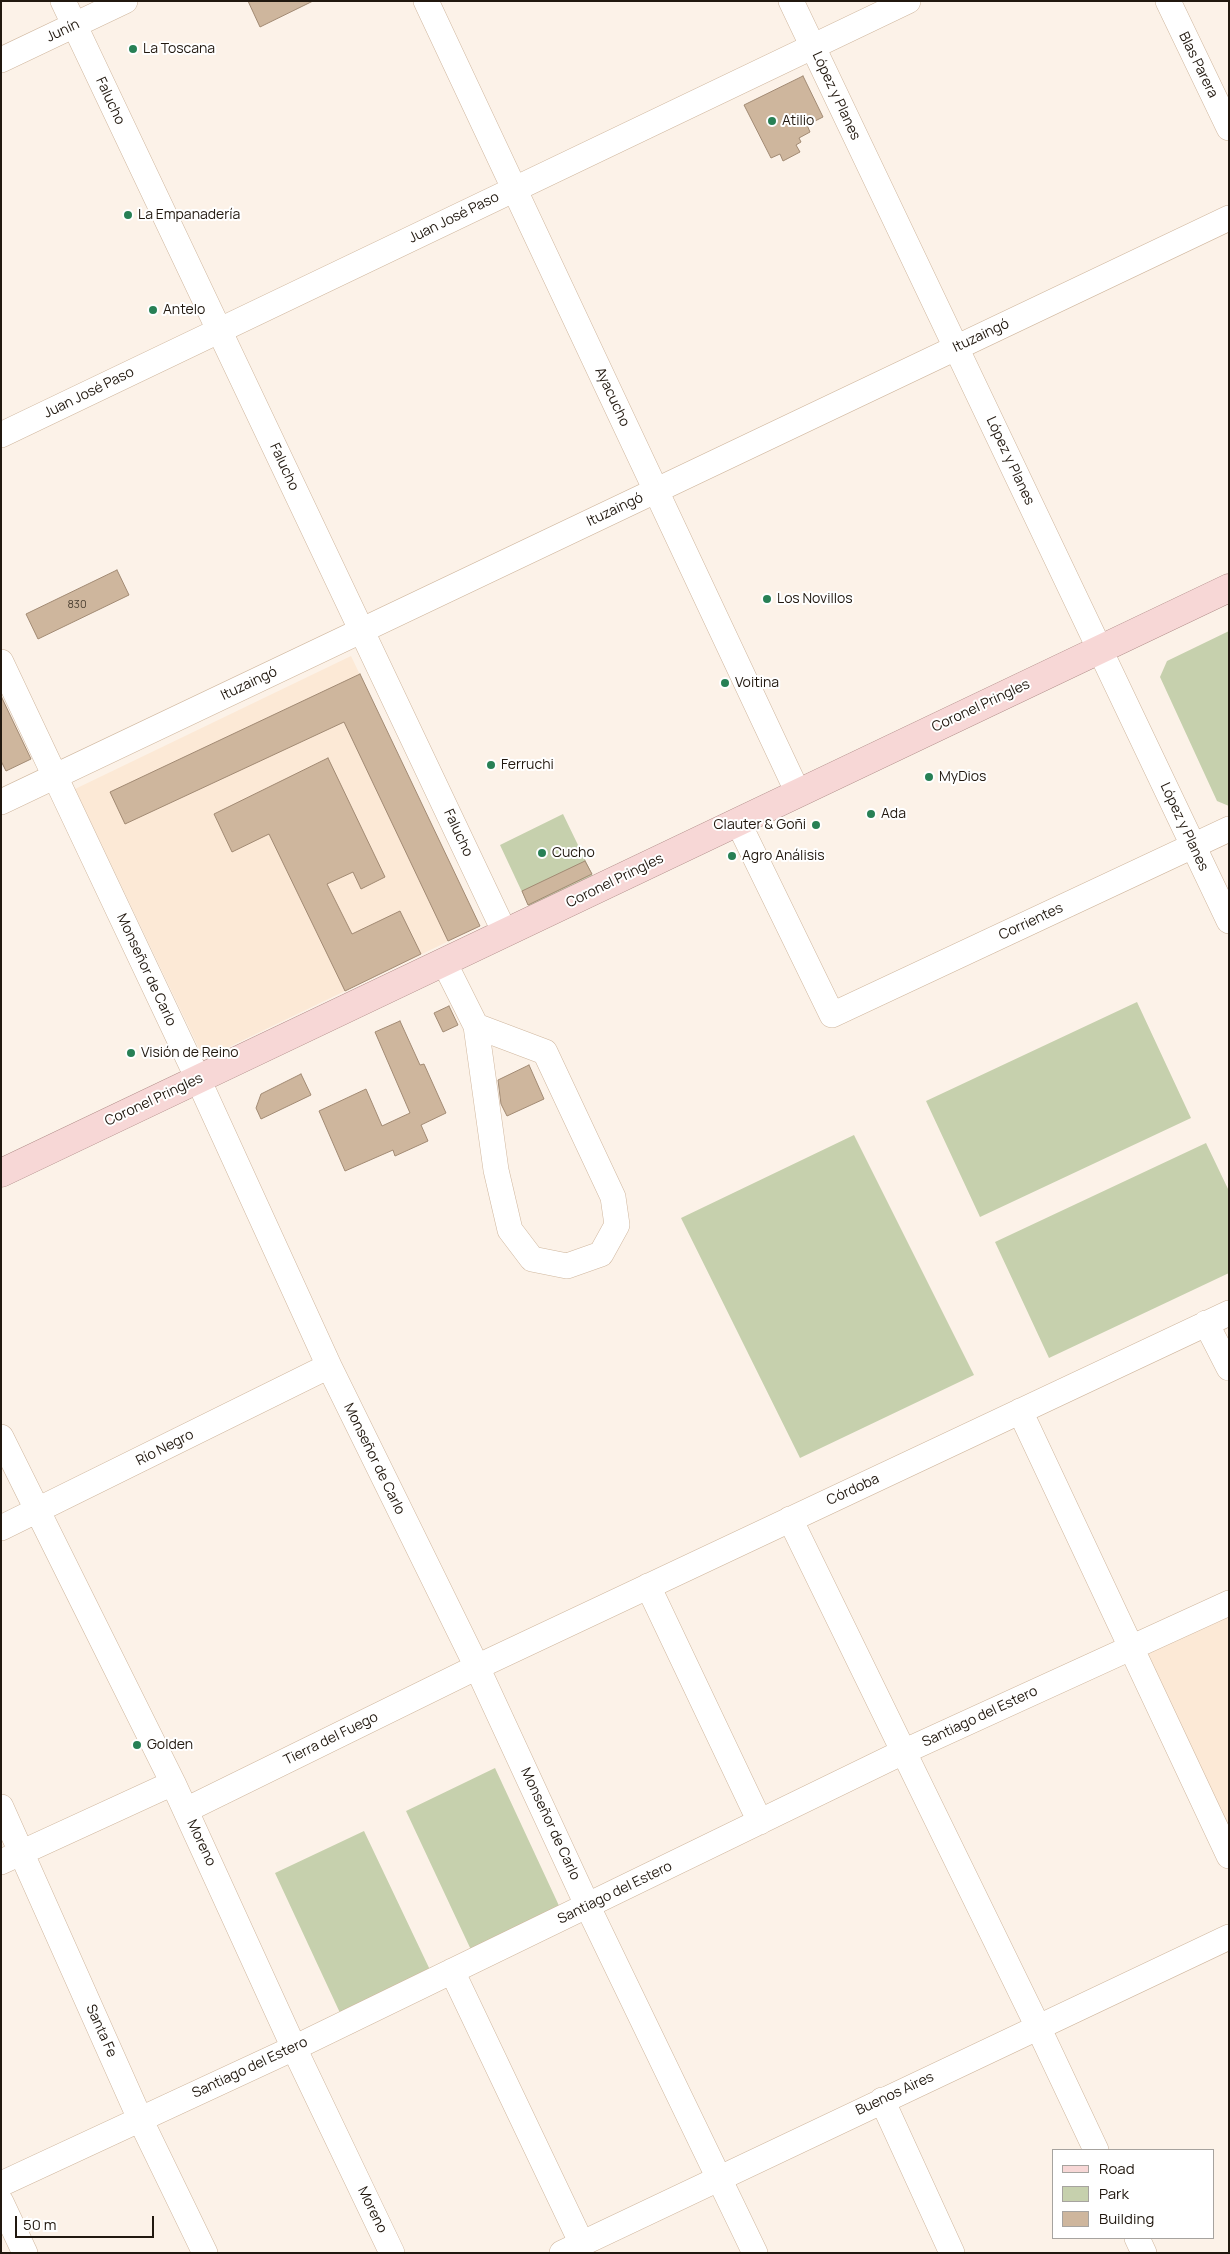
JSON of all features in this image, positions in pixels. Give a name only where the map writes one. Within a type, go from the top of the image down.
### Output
[{"type":"main road","name":"Coronel Pringles","points":[[1,1173],[1229,588]]},
{"type":"street","name":"Falucho","points":[[63,1],[505,933]]},
{"type":"street","name":"Junín","points":[[1,60],[125,1]]},
{"type":"street","name":"Ayacucho","points":[[426,1],[798,793]]},
{"type":"street","name":"López y Planes","points":[[791,1],[1229,922]]},
{"type":"street","name":"Juan José Paso","points":[[1,435],[908,1]]},
{"type":"street","name":"Blas Parera","points":[[1168,1],[1229,128]]},
{"type":"street","name":"Ituzaingó","points":[[1,802],[1229,218]]},
{"type":"street","name":"Monseñor de Carlo","points":[[1,662],[198,1079],[329,1366],[477,1667],[588,1907],[755,2253]]},
{"type":"street","name":"Corrientes","points":[[738,822],[832,1015],[1229,829]]},
{"type":"street","points":[[444,962],[476,1026],[496,1170],[510,1230],[532,1259],[567,1266],[601,1254],[617,1225],[613,1197],[545,1052],[476,1026]]},
{"type":"street","name":"Córdoba","points":[[477,1667],[1229,1313]]},
{"type":"street","points":[[1206,1323],[1229,1368]]},
{"type":"street","name":"Río Negro","points":[[1,1528],[38,1512],[329,1366]]},
{"type":"street","points":[[1020,1411],[1229,1856]]},
{"type":"street","name":"Moreno","points":[[1,1438],[186,1810],[294,2048],[392,2253]]},
{"type":"street","points":[[790,1520],[1038,2026],[1096,2149]]},
{"type":"street","points":[[648,1586],[760,1822]]},
{"type":"street","name":"Santiago del Estero","points":[[1,2184],[294,2048],[588,1907],[903,1752],[1229,1603]]},
{"type":"street","name":"Tierra del Fuego","points":[[186,1810],[477,1667]]},
{"type":"street","points":[[12,1857],[173,1783]]},
{"type":"street","name":"Santa Fe","points":[[1,1808],[12,1857],[205,2253]]},
{"type":"street","name":"Buenos Aires","points":[[572,2248],[1229,1936]]},
{"type":"street","points":[[452,1971],[572,2248]]},
{"type":"street","points":[[882,2100],[952,2253]]},
{"type":"street","points":[[1,2202],[25,2253]]},
{"type":"street","points":[[1137,2239],[1144,2253]]},
{"type":"shaded area","points":[[351,656],[480,926],[204,1059],[75,789]]},
{"type":"shaded area","points":[[1229,1602],[1229,1856],[1129,1648]]},
{"type":"green space","points":[[1229,631],[1229,806],[1217,801],[1160,677],[1167,661]]},
{"type":"green space","name":"Cucho","points":[[563,814],[593,876],[529,907],[500,845]]},
{"type":"green space","points":[[1137,1002],[1191,1118],[980,1217],[926,1101]]},
{"type":"green space","points":[[854,1135],[974,1375],[800,1458],[681,1218]]},
{"type":"green space","points":[[1206,1143],[1229,1191],[1229,1273],[1049,1358],[995,1242]]},
{"type":"green space","points":[[495,1768],[561,1910],[472,1952],[406,1811]]},
{"type":"green space","points":[[364,1831],[431,1972],[341,2015],[275,1873]]},
{"type":"building","points":[[248,1],[313,1],[260,27]]},
{"type":"building","points":[[803,76],[823,117],[807,125],[810,132],[799,138],[801,142],[796,145],[800,152],[783,161],[780,154],[771,158],[744,105]]},
{"type":"building","points":[[117,570],[129,595],[38,639],[26,614]]},
{"type":"building","points":[[360,674],[480,926],[448,941],[344,722],[125,824],[110,792]]},
{"type":"building","points":[[1,696],[31,759],[6,771],[1,761]]},
{"type":"building","points":[[328,758],[385,877],[361,889],[353,872],[327,884],[352,934],[400,911],[421,954],[345,991],[269,834],[232,852],[214,814]]},
{"type":"building","points":[[585,861],[592,874],[528,905],[522,891]]},
{"type":"building","points":[[449,1006],[458,1025],[443,1032],[434,1013]]},
{"type":"building","points":[[400,1021],[420,1065],[424,1064],[446,1113],[421,1125],[428,1141],[395,1156],[393,1150],[345,1171],[319,1111],[366,1089],[382,1126],[410,1113],[375,1032]]},
{"type":"building","points":[[529,1065],[544,1099],[507,1116],[501,1104],[498,1080]]},
{"type":"building","points":[[301,1074],[311,1095],[261,1119],[256,1108],[261,1094]]},
{"type":"place","name":"La Toscana","points":[[133,49]]},
{"type":"place","name":"Atilio","points":[[772,121]]},
{"type":"place","name":"La Empanadería","points":[[128,215]]},
{"type":"place","name":"Antelo","points":[[153,310]]},
{"type":"place","name":"Los Novillos","points":[[767,599]]},
{"type":"place","name":"Voitina","points":[[725,683]]},
{"type":"place","name":"Ferruchi","points":[[491,765]]},
{"type":"place","name":"MyDios","points":[[929,777]]},
{"type":"place","name":"Ada","points":[[871,814]]},
{"type":"place","name":"Clauter & Goñi","points":[[816,825]]},
{"type":"place","name":"Cucho","points":[[542,853]]},
{"type":"place","name":"Agro Análisis","points":[[732,856]]},
{"type":"place","name":"Visión de Reino","points":[[131,1053]]},
{"type":"place","name":"Golden","points":[[137,1745]]}]
